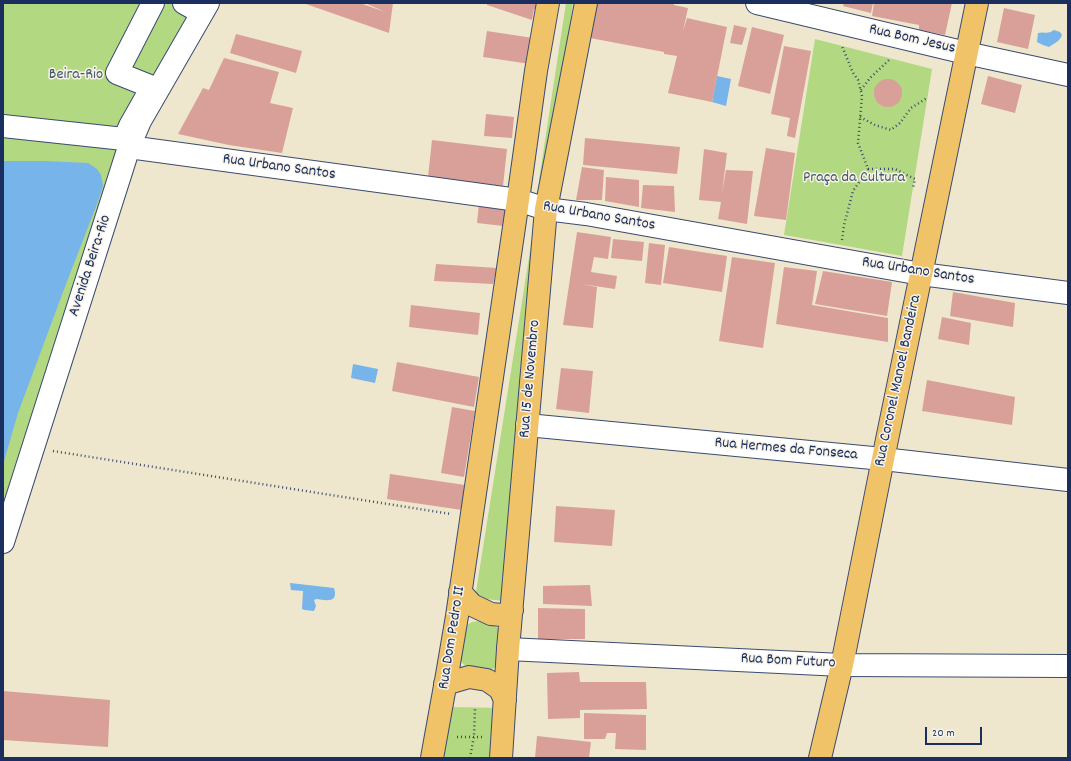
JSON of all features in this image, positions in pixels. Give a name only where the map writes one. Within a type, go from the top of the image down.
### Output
[{"type":"main road","points":[[471,517],[536,70],[548,3]]},
{"type":"main road","name":"Rua 15 de Novembro","points":[[501,758],[508,649],[546,209],[586,3]]},
{"type":"main road","name":"Rua Coronel Manoel Bandeira","points":[[820,758],[842,665],[976,3]]},
{"type":"main road","name":"Rua Dom Pedro II","points":[[432,758],[471,517]]},
{"type":"main road","points":[[460,592],[472,606],[491,614],[502,615],[512,610]]},
{"type":"main road","points":[[445,684],[469,677],[487,680],[500,689],[505,700]]},
{"type":"street","points":[[3,502],[30,416],[82,276],[126,143],[130,126],[152,87],[117,73],[153,3]]},
{"type":"street","points":[[184,3],[193,8],[196,3]]},
{"type":"street","name":"Avenida Beira-Rio","points":[[3,542],[34,446],[126,143],[208,3]]},
{"type":"street","name":"Rua Bom Jesus","points":[[757,3],[1068,76]]},
{"type":"street","name":"Rua Urbano Santos","points":[[3,126],[518,200],[546,209],[586,214],[921,274],[1068,294]]},
{"type":"street","name":"Rua Hermes da Fonseca","points":[[527,426],[883,459],[1068,480]]},
{"type":"street","name":"Rua Bom Futuro","points":[[508,649],[842,665],[1068,666]]},
{"type":"path","points":[[842,46],[853,73],[858,80],[861,90],[862,96],[858,143],[868,170]]},
{"type":"path","points":[[861,90],[870,78],[890,59]]},
{"type":"path","points":[[860,117],[875,125],[890,130],[900,123],[911,108],[927,98]]},
{"type":"path","points":[[868,170],[895,169],[915,180],[913,188]]},
{"type":"path","points":[[842,244],[844,225],[853,191],[868,170]]},
{"type":"path","points":[[34,446],[62,452],[471,517]]},
{"type":"path","points":[[470,758],[474,736],[475,708]]},
{"type":"path","points":[[453,737],[487,737]]},
{"type":"green space","name":"Beira-Rio","points":[[3,3],[196,3],[159,74],[3,559]]},
{"type":"green space","points":[[566,3],[573,3],[548,182],[539,180]]},
{"type":"green space","name":"Praça da Cultura","points":[[815,39],[932,69],[902,256],[784,235]]},
{"type":"green space","points":[[534,226],[505,601],[475,598]]},
{"type":"green space","points":[[480,621],[492,624],[502,632],[501,663],[490,670],[484,671],[473,670],[458,658],[464,627],[472,622]]},
{"type":"green space","points":[[452,707],[502,708],[499,758],[443,758]]},
{"type":"water","points":[[1054,30],[1060,32],[1062,35],[1055,43],[1049,47],[1037,42],[1038,33],[1050,32]]},
{"type":"water","points":[[717,76],[731,79],[726,106],[712,102]]},
{"type":"water","points":[[3,161],[88,163],[97,169],[101,175],[103,186],[18,413],[3,465]]},
{"type":"water","points":[[353,364],[378,369],[375,383],[351,378]]},
{"type":"water","points":[[290,583],[334,588],[335,597],[330,600],[316,599],[314,600],[316,606],[314,611],[305,610],[302,609],[303,591],[291,590]]},
{"type":"building","points":[[303,3],[360,3],[385,12],[365,3],[393,3],[389,33]]},
{"type":"building","points":[[487,3],[536,3],[536,10],[534,9],[532,20],[487,5]]},
{"type":"building","points":[[597,3],[670,3],[688,8],[683,31],[687,18],[727,27],[712,102],[668,93],[677,56],[664,54],[664,52],[590,38]]},
{"type":"building","points":[[844,3],[873,3],[871,13],[843,6]]},
{"type":"building","points":[[874,3],[952,3],[945,35],[919,30],[919,25],[872,16]]},
{"type":"building","points":[[1004,8],[1035,15],[1028,49],[997,42]]},
{"type":"building","points":[[734,25],[747,28],[742,45],[730,43]]},
{"type":"building","points":[[752,27],[784,35],[770,94],[738,86]]},
{"type":"building","points":[[487,31],[533,38],[530,64],[483,57]]},
{"type":"building","points":[[236,34],[302,51],[296,73],[230,53]]},
{"type":"building","points":[[784,46],[811,51],[795,138],[787,136],[790,118],[771,114]]},
{"type":"building","points":[[224,58],[279,72],[270,103],[293,108],[282,153],[229,145],[178,134],[203,88],[209,90]]},
{"type":"building","points":[[988,76],[1022,85],[1015,113],[981,104]]},
{"type":"building","points":[[888,79],[898,83],[902,93],[898,103],[888,107],[878,103],[874,93],[878,83]]},
{"type":"building","points":[[486,114],[514,117],[512,138],[484,136]]},
{"type":"building","points":[[585,138],[680,147],[677,174],[583,165]]},
{"type":"building","points":[[432,140],[507,149],[503,186],[428,177]]},
{"type":"building","points":[[766,148],[795,153],[786,220],[754,216]]},
{"type":"building","points":[[704,149],[727,153],[722,193],[726,170],[753,171],[747,224],[718,219],[721,202],[699,200]]},
{"type":"building","points":[[582,167],[604,170],[602,200],[576,200]]},
{"type":"building","points":[[606,177],[639,180],[639,207],[605,201]]},
{"type":"building","points":[[643,185],[674,186],[675,212],[641,208]]},
{"type":"building","points":[[479,203],[505,206],[503,226],[477,223]]},
{"type":"building","points":[[577,232],[611,237],[608,259],[594,257],[591,272],[617,276],[615,289],[581,284],[597,287],[593,328],[563,325]]},
{"type":"building","points":[[613,239],[644,242],[642,261],[611,258]]},
{"type":"building","points":[[649,243],[665,245],[661,285],[645,283]]},
{"type":"building","points":[[669,247],[727,256],[722,292],[663,283]]},
{"type":"building","points":[[732,257],[775,263],[763,348],[719,341]]},
{"type":"building","points":[[436,264],[497,268],[493,284],[434,281]]},
{"type":"building","points":[[784,267],[817,271],[812,305],[888,318],[888,342],[776,324]]},
{"type":"building","points":[[823,271],[892,282],[887,316],[815,304]]},
{"type":"building","points":[[953,292],[1015,303],[1013,327],[950,316]]},
{"type":"building","points":[[411,305],[480,313],[478,335],[409,327]]},
{"type":"building","points":[[942,317],[971,323],[969,345],[938,339]]},
{"type":"building","points":[[397,362],[479,377],[474,407],[392,391]]},
{"type":"building","points":[[561,368],[593,371],[589,413],[556,409]]},
{"type":"building","points":[[927,380],[1015,397],[1012,425],[922,411]]},
{"type":"building","points":[[452,407],[475,411],[464,477],[441,473]]},
{"type":"building","points":[[390,474],[465,485],[462,510],[387,499]]},
{"type":"building","points":[[556,506],[615,510],[612,546],[554,542]]},
{"type":"building","points":[[590,585],[592,606],[543,604],[543,586]]},
{"type":"building","points":[[538,608],[585,609],[585,639],[538,639]]},
{"type":"building","points":[[579,672],[580,682],[646,682],[647,709],[580,710],[580,718],[548,719],[547,673]]},
{"type":"building","points":[[3,691],[110,700],[108,747],[3,740]]},
{"type":"building","points":[[584,713],[646,715],[646,750],[615,749],[616,733],[607,733],[605,739],[584,739]]},
{"type":"building","points":[[537,736],[591,742],[589,758],[535,758]]}]
